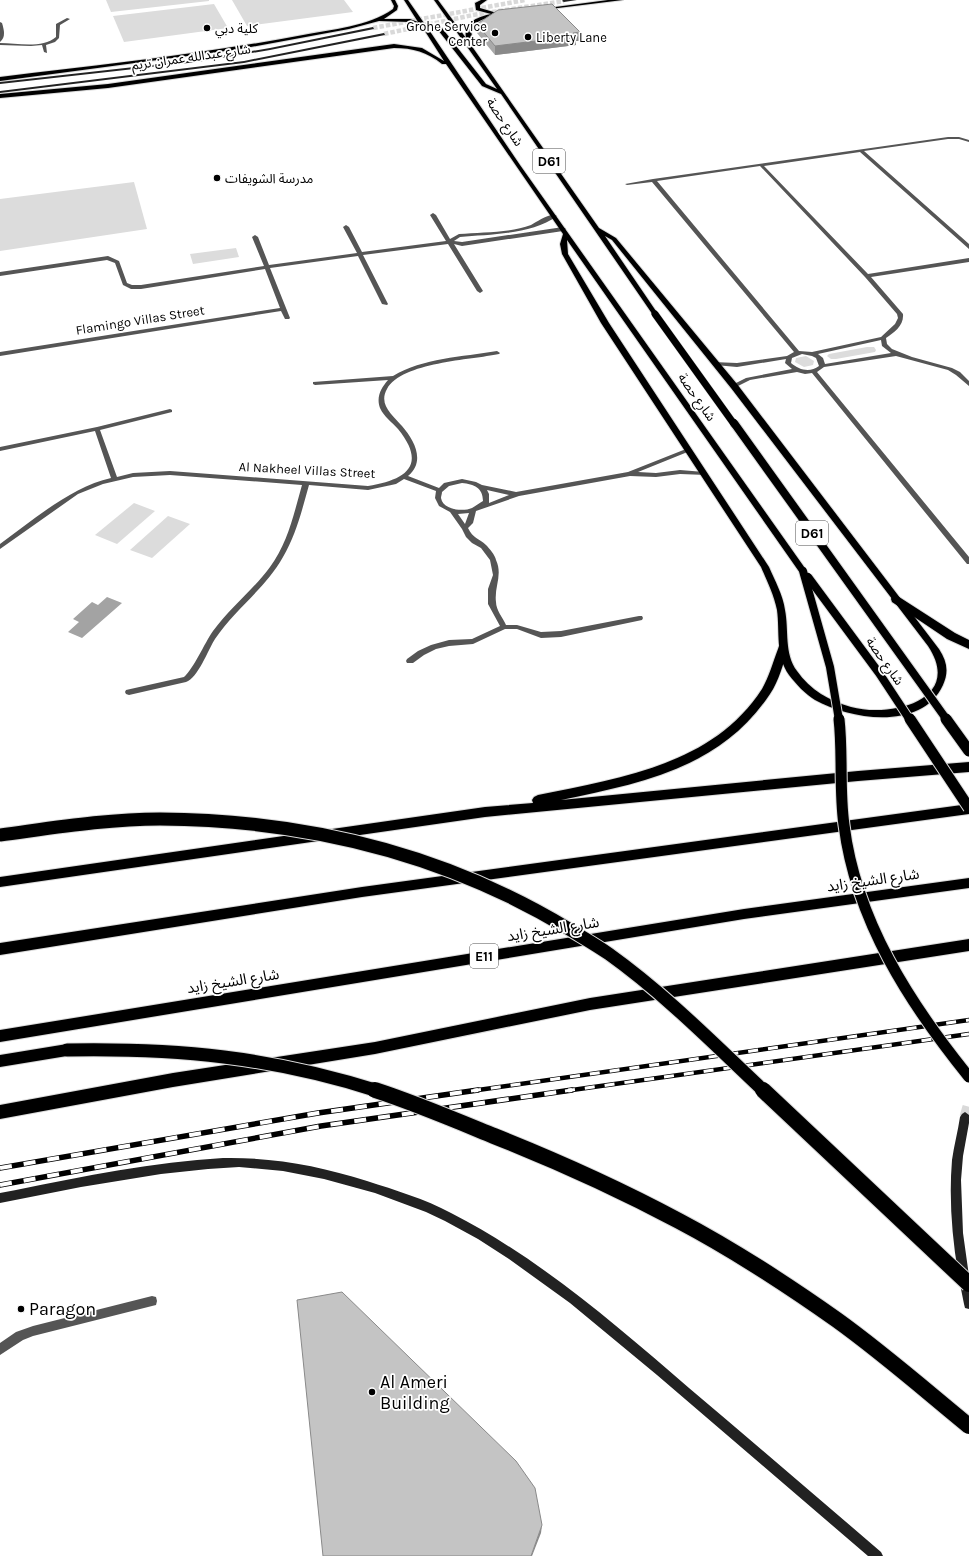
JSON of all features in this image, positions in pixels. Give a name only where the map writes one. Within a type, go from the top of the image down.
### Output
[{"type":"highway","points":[[896,599],[951,636],[969,645]]},
{"type":"highway","points":[[485,812],[639,778],[673,766],[704,751],[730,733],[751,712],[766,690],[783,649]]},
{"type":"highway","points":[[0,882],[485,812],[858,776],[969,767]]},
{"type":"highway","points":[[0,949],[362,892],[969,808]]},
{"type":"highway","points":[[0,835],[93,823],[136,821],[177,820],[260,824],[334,835],[380,846],[420,858],[497,888],[534,907],[571,929],[608,953],[643,980],[710,1040],[969,1284]]},
{"type":"highway","name":"شارع الشيخ زايد","points":[[0,1036],[744,914],[969,883]]},
{"type":"highway","points":[[0,1112],[173,1080],[375,1048],[590,1004],[969,946]]},
{"type":"highway","points":[[0,1061],[67,1050],[172,1050],[223,1055],[274,1063],[325,1074],[424,1106],[597,1179],[669,1215],[743,1257],[817,1306],[893,1362],[969,1426]]},
{"type":"main road","points":[[370,22],[391,14],[395,10],[396,6],[393,0]]},
{"type":"main road","name":"شارع حصة","points":[[406,0],[451,68],[803,571],[879,673],[969,808]]},
{"type":"main road","points":[[432,0],[437,2]]},
{"type":"main road","points":[[485,0],[477,4],[478,9],[487,12],[503,13]]},
{"type":"main road","points":[[564,1],[575,0]]},
{"type":"main road","points":[[534,10],[621,0]]},
{"type":"main road","name":"شارع حصة","points":[[437,2],[503,93],[655,314],[969,752]]},
{"type":"main road","points":[[471,48],[468,33],[472,25],[483,18],[511,12]]},
{"type":"main road","points":[[0,80],[214,52],[295,38],[370,22],[397,20],[422,23],[440,29],[484,85],[503,93]]},
{"type":"main road","name":"شارع عبدالله عمران تريم","points":[[0,80],[197,61],[270,49],[373,28]]},
{"type":"main road","name":"شارع عبدالله عمران تريم","points":[[0,92],[244,62],[384,34]]},
{"type":"main road","points":[[0,96],[108,86],[394,46],[412,47],[429,52],[451,68]]},
{"type":"main road","points":[[565,231],[562,247],[565,254],[605,324],[765,567],[774,587],[781,609],[783,649],[792,672],[810,692],[838,707],[870,714],[901,712],[926,702],[940,684],[942,663],[931,644],[734,386],[614,239],[597,229]]},
{"type":"main road","points":[[803,571],[828,652],[836,686],[841,729],[842,807],[846,838],[853,870],[864,904],[878,940],[897,976],[946,1050],[969,1077]]},
{"type":"main road","points":[[965,1117],[957,1160],[955,1208],[960,1260],[969,1304]]},
{"type":"main road","points":[[0,1198],[84,1181],[187,1164],[220,1162],[258,1163],[302,1169],[344,1179],[386,1192],[447,1216],[505,1250],[563,1290],[620,1336],[877,1556]]},
{"type":"street","points":[[0,24],[3,33],[0,42],[44,44],[56,39],[58,24],[68,19]]},
{"type":"street","points":[[44,44],[46,52]]},
{"type":"street","points":[[627,184],[953,137],[969,141]]},
{"type":"street","points":[[860,150],[969,247]]},
{"type":"street","points":[[715,363],[741,365],[789,357],[798,353],[811,354],[883,338],[899,324],[901,317],[897,310],[867,276],[761,164]]},
{"type":"street","points":[[653,180],[798,353]]},
{"type":"street","points":[[433,215],[480,291]]},
{"type":"street","points":[[450,242],[459,236],[518,230],[538,224],[554,216]]},
{"type":"street","points":[[346,227],[385,304]]},
{"type":"street","points":[[518,230],[521,235]]},
{"type":"street","points":[[0,274],[108,258],[117,262],[124,284],[136,287],[266,267],[450,242],[462,244],[521,235],[565,231]]},
{"type":"street","points":[[255,237],[287,318]]},
{"type":"street","points":[[867,276],[969,260]]},
{"type":"street","name":"Flamingo Villas Street","points":[[0,354],[283,309]]},
{"type":"street","points":[[883,338],[882,342],[886,348],[895,354],[949,368],[960,375],[969,384]]},
{"type":"street","name":"Al Nakheel Villas Street","points":[[0,547],[65,499],[88,487],[114,478],[151,473],[170,473],[368,488],[394,483],[412,470],[416,463],[416,455],[410,441],[401,428],[389,416],[382,404],[381,396],[383,390],[394,378],[407,370],[497,353]]},
{"type":"street","points":[[811,354],[822,360],[822,366]]},
{"type":"street","points":[[734,386],[748,379],[797,370],[813,371],[822,366],[895,354]]},
{"type":"street","points":[[789,357],[788,363],[797,370]]},
{"type":"street","points":[[813,371],[969,562]]},
{"type":"street","points":[[315,383],[394,378]]},
{"type":"street","points":[[0,449],[97,429],[170,411]]},
{"type":"street","points":[[97,429],[114,478]]},
{"type":"street","points":[[630,474],[688,450]]},
{"type":"street","points":[[518,494],[506,493],[462,481],[449,484],[439,490],[437,500],[440,505],[452,511],[460,512],[476,510],[518,494],[630,474],[656,475],[680,472],[704,474]]},
{"type":"street","points":[[404,477],[439,490]]},
{"type":"street","points":[[129,692],[186,679],[192,674],[219,628],[239,604],[264,579],[280,559],[291,535],[306,483]]},
{"type":"street","points":[[465,528],[470,523],[476,510],[486,502],[486,494],[481,487]]},
{"type":"street","points":[[452,511],[465,528],[468,535],[474,541],[483,546],[493,560],[496,574],[492,589],[492,604],[504,627]]},
{"type":"street","points":[[410,661],[421,653],[434,647],[449,643],[473,641],[504,627],[517,627],[531,633],[551,635],[639,618]]},
{"type":"street","points":[[0,1349],[20,1336],[33,1331],[152,1302]]},
{"type":"shaded area","points":[[106,0],[209,0],[209,1],[111,12]]},
{"type":"shaded area","points":[[232,0],[344,0],[353,12],[247,26]]},
{"type":"shaded area","points":[[214,4],[228,28],[124,42],[113,16]]},
{"type":"shaded area","points":[[134,182],[147,229],[0,251],[0,199]]},
{"type":"shaded area","points":[[236,248],[239,257],[193,264],[190,254]]},
{"type":"shaded area","points":[[874,347],[876,350],[875,352],[836,359],[831,359],[827,356],[829,354]]},
{"type":"shaded area","points":[[806,356],[814,361],[813,365],[804,367],[795,362],[796,358]]},
{"type":"shaded area","points":[[134,503],[155,511],[117,544],[95,535]]},
{"type":"shaded area","points":[[168,516],[190,524],[152,558],[130,550]]},
{"type":"shaded area","points":[[107,597],[122,603],[82,638],[68,632],[79,622],[73,619],[92,602],[98,605]]},
{"type":"building","name":"Liberty Lane","points":[[552,4],[580,32],[573,33],[576,36],[495,46],[477,24],[498,10]]},
{"type":"building","name":"Al Ameri Building","points":[[342,1292],[516,1461],[535,1488],[542,1525],[531,1556],[323,1556],[297,1300]]},
{"type":"tunnel","points":[[373,28],[525,0]]},
{"type":"tunnel","points":[[384,34],[473,15],[564,1]]},
{"type":"tunnel","points":[[965,1117],[969,1103]]},
{"type":"railway","points":[[476,1090],[969,1020]]},
{"type":"railway","points":[[567,1091],[969,1034]]},
{"type":"railway","points":[[0,1168],[318,1113],[476,1090]]},
{"type":"railway","points":[[471,1091],[476,1090]]},
{"type":"railway","points":[[567,1091],[572,1090]]},
{"type":"railway","points":[[0,1185],[321,1126],[567,1091]]},
{"type":"place","name":"كلية دبي","points":[[207,28]]},
{"type":"place","name":"Grohe Service Center","points":[[495,33]]},
{"type":"place","name":"Liberty Lane","points":[[528,37]]},
{"type":"place","name":"مدرسة الشويفات","points":[[217,178]]},
{"type":"place","name":"Paragon","points":[[21,1309]]},
{"type":"place","name":"Al Ameri Building","points":[[372,1392]]}]
